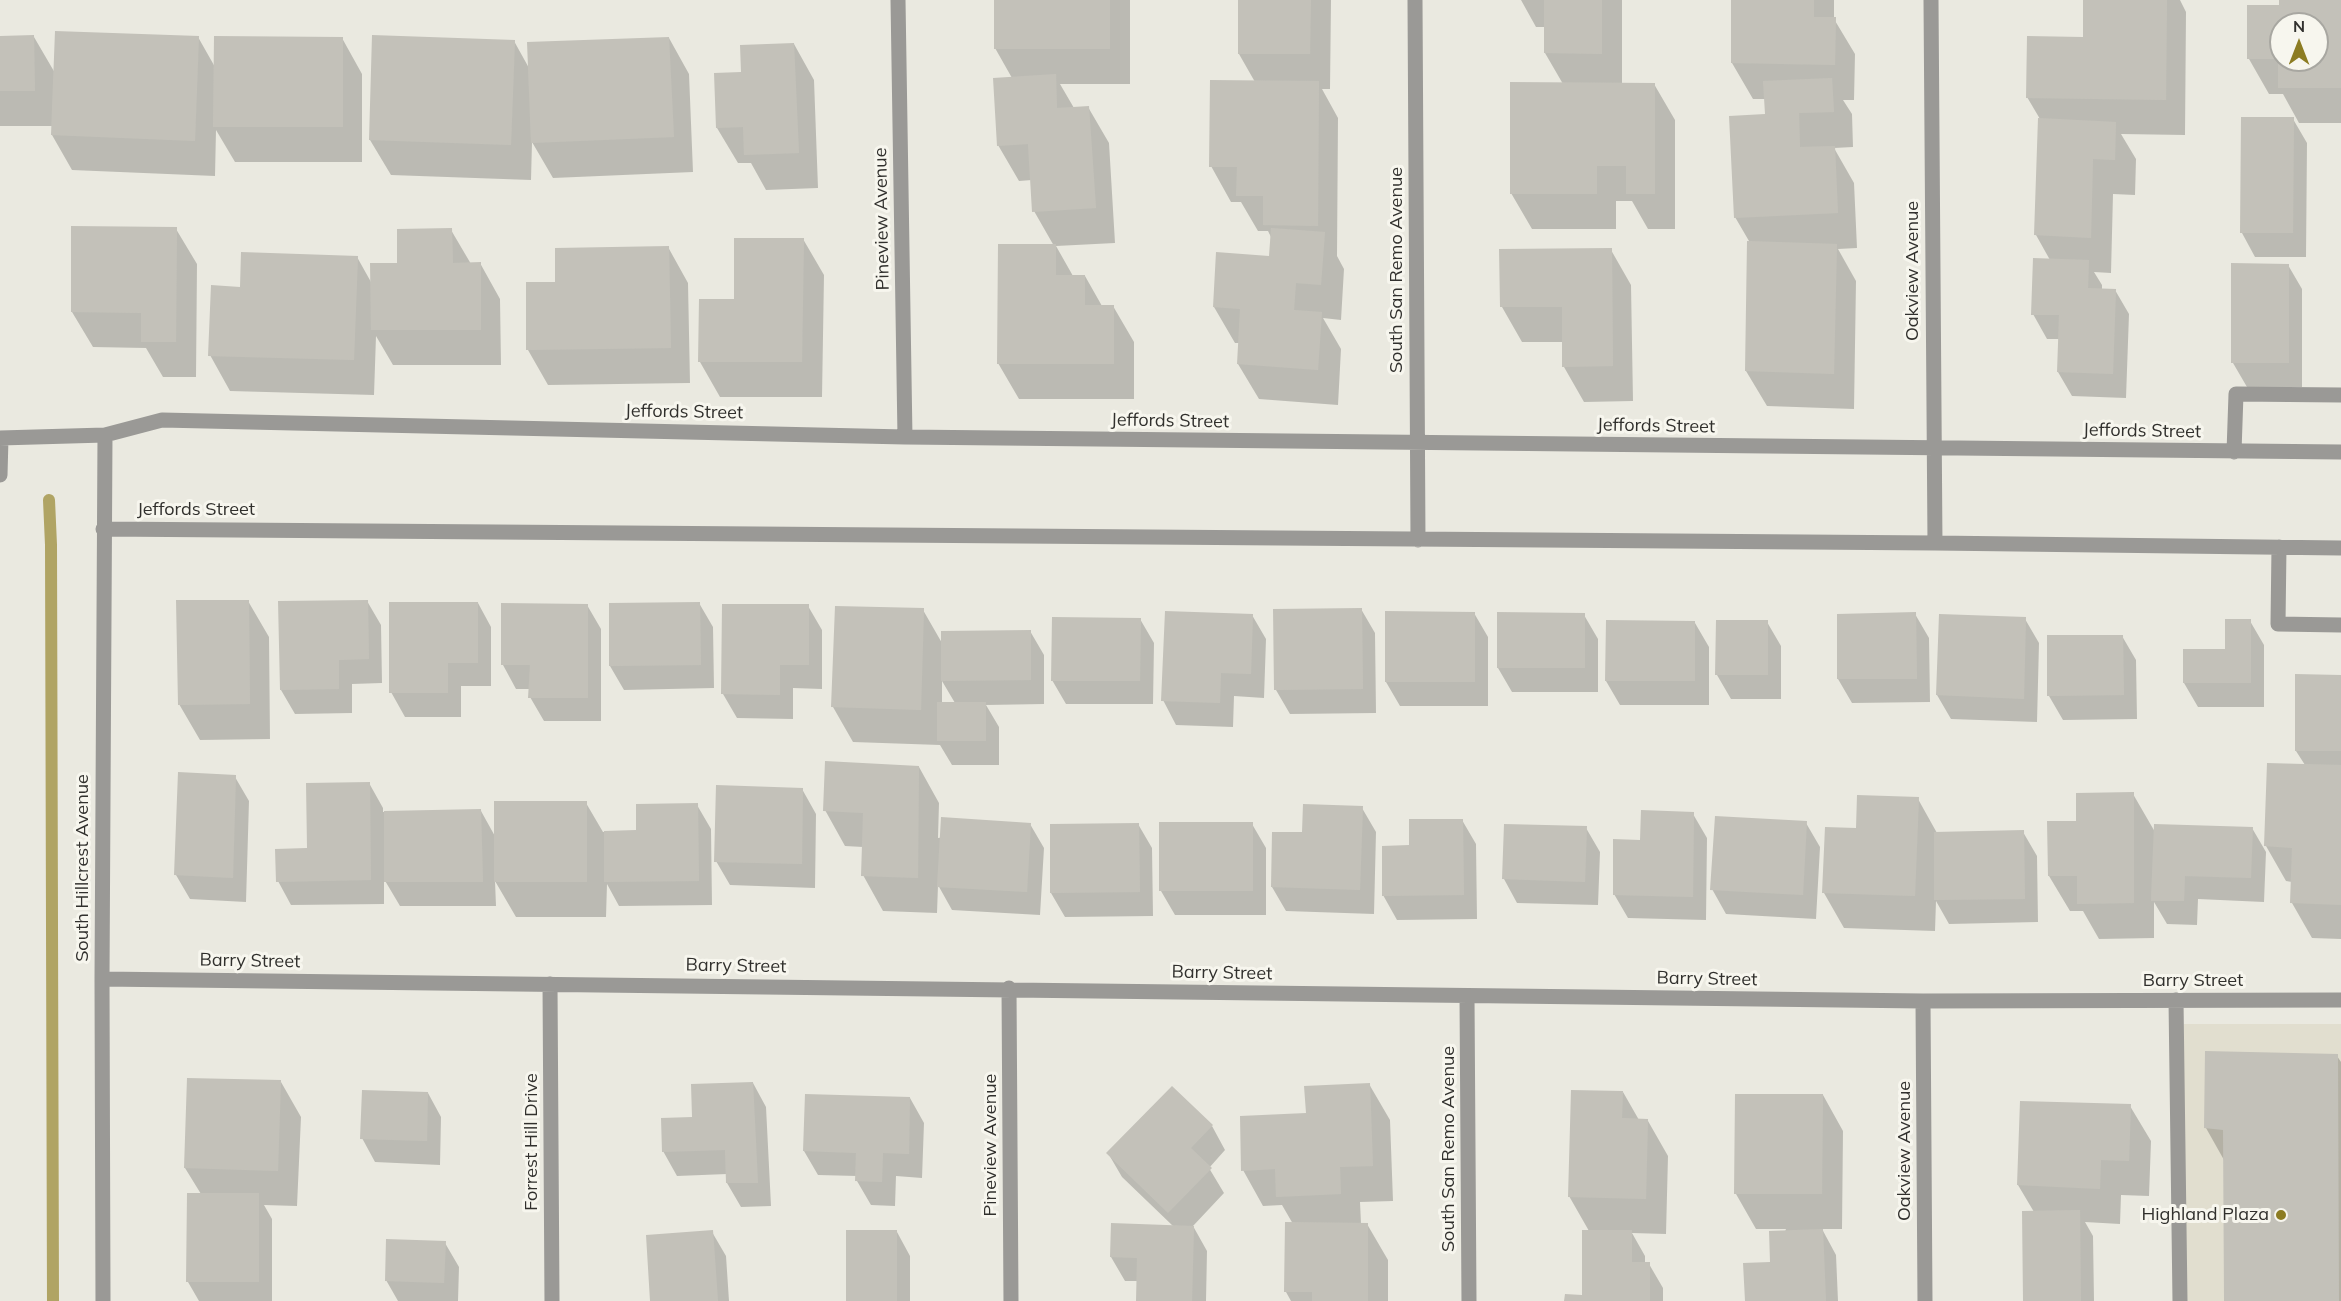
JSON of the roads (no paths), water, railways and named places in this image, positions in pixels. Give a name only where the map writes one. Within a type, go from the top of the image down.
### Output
[{"type":"street","name":"Pineview Avenue","points":[[898,0],[905,437]]},
{"type":"street","name":"South San Remo Avenue","points":[[1415,0],[1418,540]]},
{"type":"street","name":"Oakview Avenue","points":[[1931,0],[1935,543]]},
{"type":"street","points":[[2234,452],[2236,394],[2341,395]]},
{"type":"street","name":"Jeffords Street","points":[[0,438],[105,435],[162,420],[905,437],[2341,452]]},
{"type":"street","name":"South Hillcrest Avenue","points":[[104,1301],[102,979],[105,435]]},
{"type":"street","points":[[0,438],[0,475]]},
{"type":"street","name":"Jeffords Street","points":[[104,529],[2341,548]]},
{"type":"street","points":[[2279,547],[2277,624],[2341,625]]},
{"type":"street","name":"Barry Street","points":[[102,979],[1009,988],[1923,1001],[2341,1000]]},
{"type":"street","name":"Forrest Hill Drive","points":[[550,984],[552,1301]]},
{"type":"street","name":"Pineview Avenue","points":[[1009,988],[1011,1301]]},
{"type":"street","name":"South San Remo Avenue","points":[[1467,996],[1469,1301]]},
{"type":"street","points":[[2176,1000],[2180,1301]]},
{"type":"street","name":"Oakview Avenue","points":[[1923,1001],[1925,1301]]},
{"type":"waterway","points":[[49,500],[53,1301]]},
{"type":"place","name":"Highland Plaza","points":[[2281,1215]]}]
